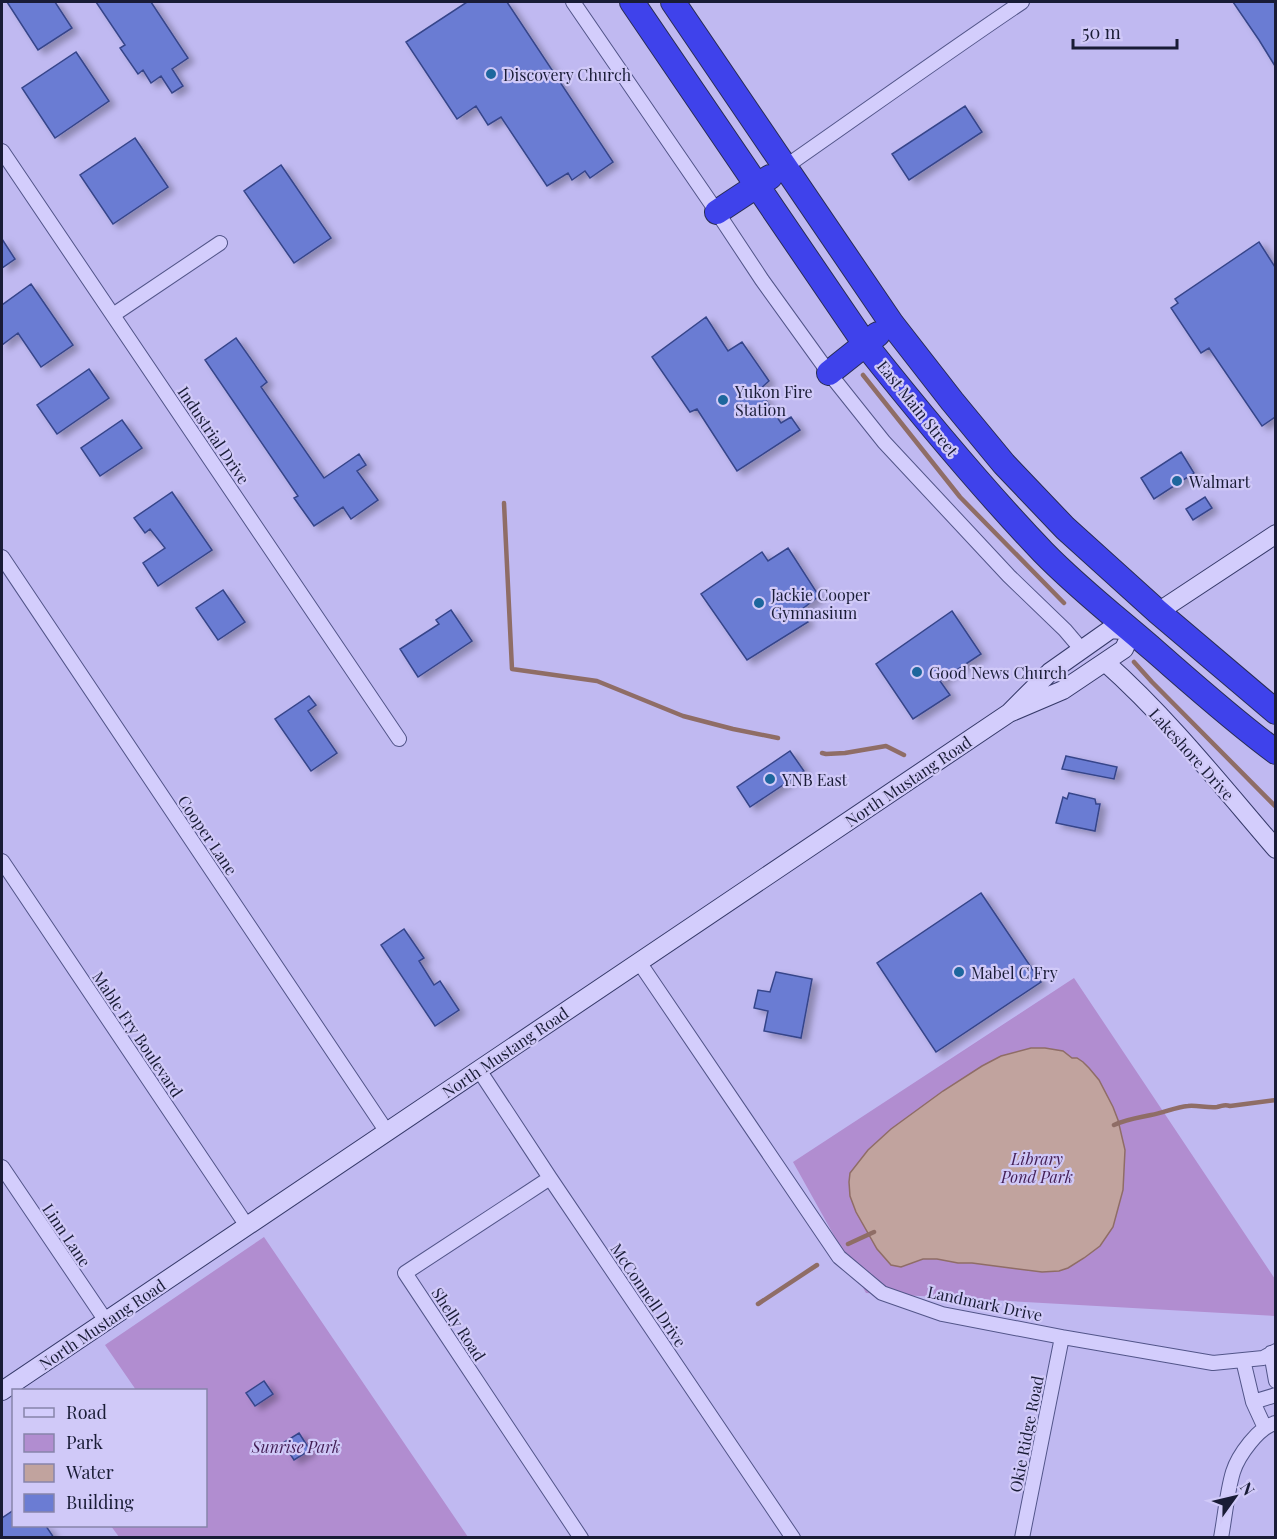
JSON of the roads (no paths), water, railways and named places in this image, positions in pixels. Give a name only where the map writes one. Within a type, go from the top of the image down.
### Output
[{"type":"highway","name":"East Main Street","points":[[632,2],[865,344],[981,486],[1045,554],[1193,684],[1275,752]]},
{"type":"highway","name":"East Main Street","points":[[673,2],[892,324],[1004,464],[1065,528],[1158,612],[1275,712]]},
{"type":"highway","points":[[717,212],[784,167]]},
{"type":"highway","points":[[829,373],[892,324]]},
{"type":"highway","points":[[1132,631],[1158,612]]},
{"type":"main road","points":[[1158,612],[1275,534]]},
{"type":"main road","name":"North Mustang Road","points":[[2,1391],[1009,713],[1063,690],[1105,662],[1124,649],[1132,631],[1111,629],[1050,672],[1009,713]]},
{"type":"main road","name":"Lakeshore Drive","points":[[1105,662],[1178,735],[1275,849]]},
{"type":"street","points":[[573,2],[762,280],[829,373],[884,442],[1009,576],[1065,630],[1082,650]]},
{"type":"street","points":[[784,167],[1022,2]]},
{"type":"street","name":"Industrial Drive","points":[[2,151],[399,739]]},
{"type":"street","points":[[113,315],[220,243]]},
{"type":"street","name":"Cooper Lane","points":[[2,557],[387,1131]]},
{"type":"street","name":"Mable Fry Boulevard","points":[[2,861],[247,1226]]},
{"type":"street","name":"Landmark Drive","points":[[639,962],[839,1257],[882,1293],[942,1314],[1213,1363],[1263,1358],[1273,1352]]},
{"type":"street","name":"McConnell Drive","points":[[479,1070],[793,1538]]},
{"type":"street","name":"Linn Lane","points":[[2,1167],[106,1321]]},
{"type":"street","name":"Shelly Road","points":[[550,1178],[405,1273],[580,1538]]},
{"type":"street","name":"Okie Ridge Road","points":[[1022,1538],[1062,1337]]},
{"type":"street","points":[[1273,1352],[1275,1381]]},
{"type":"street","points":[[1221,1538],[1233,1470],[1257,1434],[1270,1425],[1253,1402],[1243,1360]]},
{"type":"street","points":[[1253,1402],[1275,1395]]},
{"type":"water","points":[[1031,1048],[1063,1051],[1083,1062],[1099,1080],[1113,1107],[1125,1150],[1123,1190],[1113,1227],[1100,1246],[1068,1268],[1059,1271],[1042,1272],[937,1259],[923,1259],[901,1267],[891,1265],[877,1249],[856,1212],[850,1196],[850,1173],[868,1150],[891,1129],[943,1091],[1001,1056]]},
{"type":"waterway","points":[[863,375],[960,497],[1064,603]]},
{"type":"waterway","points":[[504,503],[512,669],[597,681],[683,716],[778,738]]},
{"type":"waterway","points":[[1134,662],[1276,807]]},
{"type":"waterway","points":[[822,753],[845,753],[886,746],[904,755]]},
{"type":"waterway","points":[[1114,1125],[1183,1107],[1217,1107],[1276,1100]]},
{"type":"waterway","points":[[848,1244],[874,1232]]},
{"type":"waterway","points":[[758,1304],[817,1265]]},
{"type":"place","name":"Discovery Church","points":[[491,74]]},
{"type":"place","name":"Yukon Fire Station","points":[[723,400]]},
{"type":"place","name":"Walmart","points":[[1177,481]]},
{"type":"place","name":"Jackie Cooper Gymnasium","points":[[759,603]]},
{"type":"place","name":"Good News Church","points":[[917,672]]},
{"type":"place","name":"YNB East","points":[[770,779]]},
{"type":"place","name":"Mabel C Fry","points":[[959,972]]},
{"type":"park label","name":"Library Pond Park","points":[[1037,1167]]},
{"type":"park label","name":"Sunrise Park","points":[[296,1446]]}]
